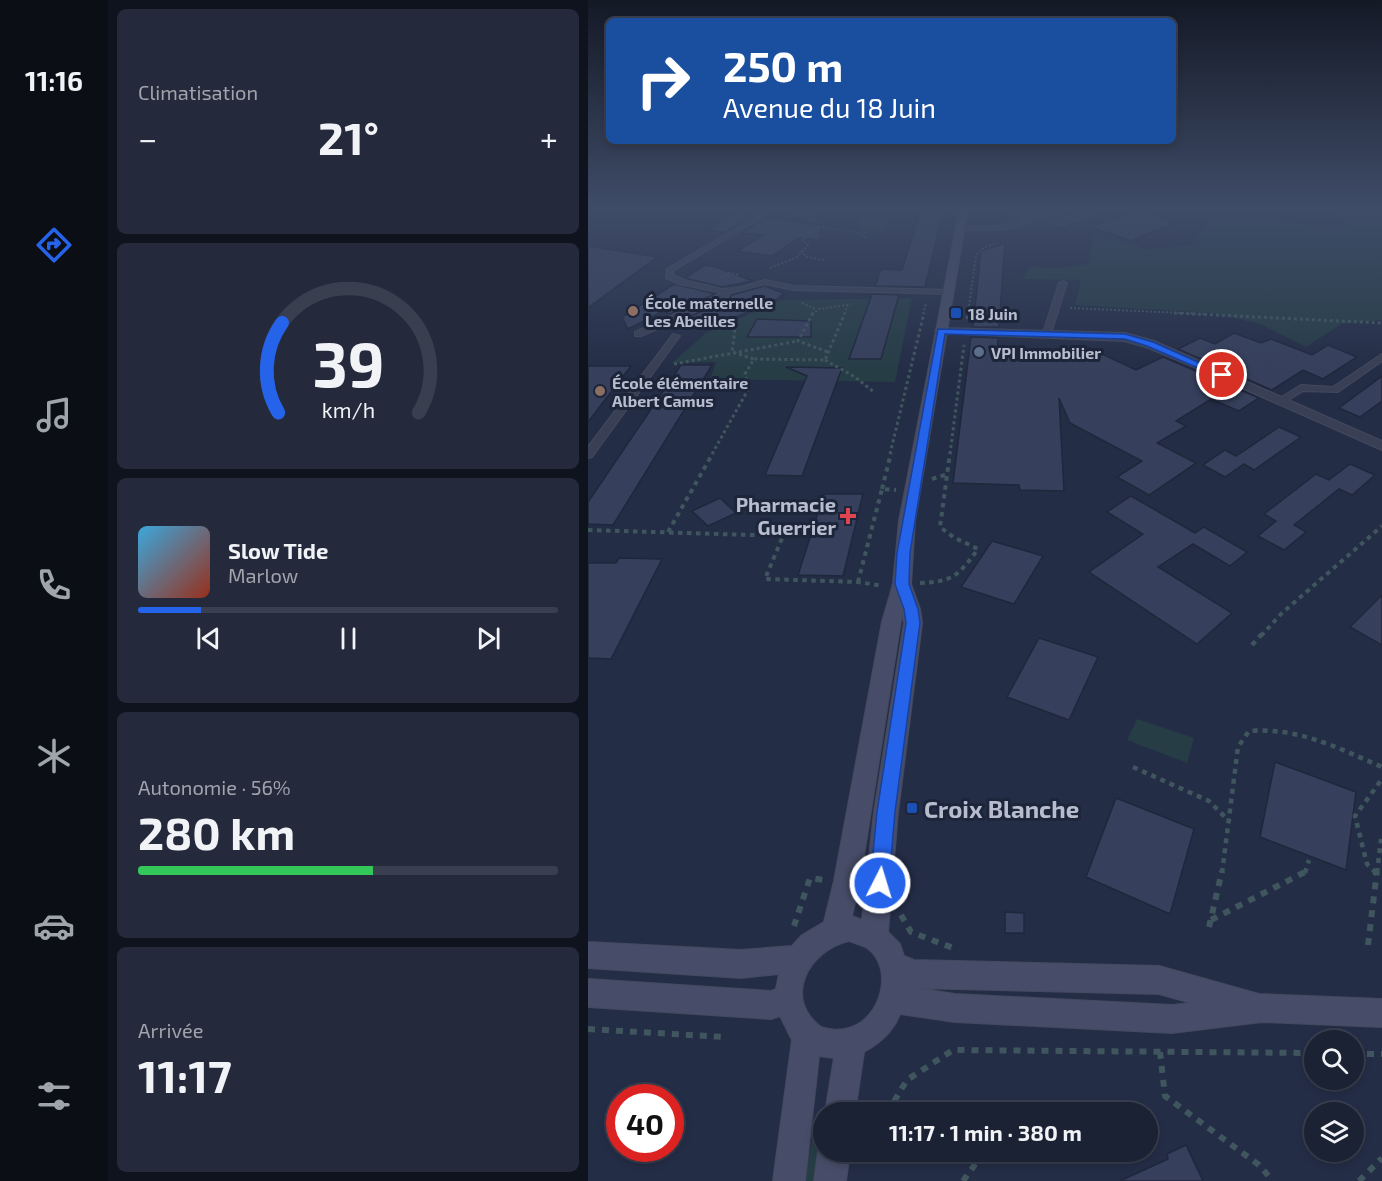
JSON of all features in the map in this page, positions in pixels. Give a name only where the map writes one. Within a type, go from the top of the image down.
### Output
[{"type":"street","points":[[835,931],[848,881],[891,622],[902,584],[907,521],[941,331],[943,292],[954,262]]},
{"type":"street","points":[[941,331],[1114,335],[1150,344],[1382,446]]},
{"type":"street","points":[[874,935],[886,812],[913,623],[911,609],[902,584]]},
{"type":"street","points":[[849,928],[874,935],[887,948],[895,966],[897,982],[894,999],[877,1026],[865,1036],[851,1043],[835,1045],[807,1036],[791,1012],[789,998],[790,978],[798,959],[809,946],[835,931],[849,928]]},
{"type":"street","points":[[588,955],[741,964],[798,959]]},
{"type":"street","points":[[895,966],[914,974],[1159,980],[1262,1008]]},
{"type":"street","points":[[588,993],[771,1005],[789,998]]},
{"type":"street","points":[[894,999],[955,1008],[1172,1019],[1262,1008],[1382,1013]]},
{"type":"street","points":[[789,1181],[807,1036]]},
{"type":"street","points":[[842,1102],[851,1043]]},
{"type":"street","points":[[830,1181],[833,1162]]},
{"type":"lane","points":[[686,262],[668,273],[672,278],[714,290],[728,291],[765,282],[794,288],[871,292],[943,292]]},
{"type":"lane","points":[[1047,333],[1063,283]]},
{"type":"lane","points":[[638,334],[724,295],[728,291]]},
{"type":"lane","points":[[588,455],[676,336]]},
{"type":"lane","points":[[1280,401],[1301,388],[1335,390],[1382,357]]},
{"type":"path","points":[[770,268],[784,262]]},
{"type":"path","points":[[588,530],[783,536],[765,579],[858,582],[885,586],[943,582],[958,577],[978,549],[953,537],[940,527],[975,262]]},
{"type":"path","points":[[714,290],[721,286],[711,283],[730,273],[747,276]]},
{"type":"path","points":[[798,341],[809,315],[815,309],[864,301],[871,292]]},
{"type":"path","points":[[882,489],[927,295],[943,292]]},
{"type":"path","points":[[825,360],[848,305]]},
{"type":"path","points":[[1054,307],[1382,323]]},
{"type":"path","points":[[707,324],[714,328],[735,329],[732,352]]},
{"type":"path","points":[[663,352],[674,353],[664,366],[798,341],[828,352]]},
{"type":"path","points":[[732,352],[753,359],[825,360],[855,377],[874,392]]},
{"type":"path","points":[[668,532],[749,388],[745,375],[753,359]]},
{"type":"path","points":[[1252,645],[1281,614],[1382,526]]},
{"type":"path","points":[[1209,927],[1223,867],[1238,747],[1249,731],[1270,728],[1302,733],[1382,768]]},
{"type":"path","points":[[1133,767],[1209,801],[1230,822]]},
{"type":"path","points":[[1377,874],[1366,864],[1354,816],[1382,779]]},
{"type":"path","points":[[1368,945],[1382,839]]},
{"type":"path","points":[[1211,920],[1307,872],[1309,861]]},
{"type":"path","points":[[786,933],[794,926],[810,878],[833,882],[848,881]]},
{"type":"path","points":[[902,904],[901,915],[910,932],[953,948]]},
{"type":"path","points":[[588,1029],[724,1037]]},
{"type":"path","points":[[894,1102],[907,1080],[953,1050],[1304,1053]]},
{"type":"path","points":[[1160,1052],[1165,1096],[1259,1165],[1274,1181]]},
{"type":"path","points":[[1364,1054],[1382,1054]]},
{"type":"path","points":[[1359,1181],[1382,1158]]},
{"type":"path","points":[[963,1181],[977,1162]]},
{"type":"shaded area","points":[[1088,262],[1382,262],[1382,320],[1341,324],[1306,347],[1260,324],[1214,313],[1075,305],[1081,280],[1022,279],[1030,267],[1064,268]]},
{"type":"shaded area","points":[[912,298],[895,382],[710,379],[716,362],[672,363],[706,333],[782,300]]},
{"type":"shaded area","points":[[1137,719],[1194,738],[1187,763],[1127,740]]},
{"type":"shaded area","points":[[813,1138],[813,1162],[820,1162],[817,1181],[805,1181]]},
{"type":"building","points":[[588,262],[650,262],[588,308]]},
{"type":"building","points":[[904,262],[931,262],[925,287],[875,286],[881,269],[902,270]]},
{"type":"building","points":[[980,262],[1004,262],[999,327],[973,327]]},
{"type":"building","points":[[705,265],[753,281],[722,287],[685,278]]},
{"type":"building","points":[[674,284],[715,294],[670,314],[663,311],[628,329],[622,317]]},
{"type":"building","points":[[765,286],[785,294],[706,330],[683,320],[729,299],[732,295]]},
{"type":"building","points":[[872,294],[899,295],[881,359],[849,359]]},
{"type":"building","points":[[757,319],[811,321],[811,337],[747,337]]},
{"type":"building","points":[[1234,333],[1261,343],[1271,339],[1312,355],[1328,345],[1357,357],[1323,379],[1303,370],[1272,390],[1178,349],[1200,338],[1215,344]]},
{"type":"building","points":[[971,337],[998,338],[997,357],[1056,358],[1083,345],[1136,370],[1163,357],[1259,398],[1239,411],[1211,399],[1176,421],[1186,426],[1157,443],[1196,463],[1149,495],[1117,477],[1142,461],[1070,423],[1059,398],[1064,491],[1020,490],[1019,485],[953,483]]},
{"type":"building","points":[[681,365],[712,365],[613,525],[588,524],[588,502]]},
{"type":"building","name":"École élémentaire Albert Camus","points":[[588,366],[631,366],[588,422]]},
{"type":"building","points":[[786,367],[842,368],[802,476],[765,475],[807,376]]},
{"type":"building","points":[[1382,376],[1382,401],[1360,417],[1339,408]]},
{"type":"building","points":[[1279,427],[1301,437],[1254,470],[1244,464],[1225,477],[1203,465],[1225,450],[1236,456]]},
{"type":"building","points":[[1350,464],[1375,475],[1352,495],[1339,489],[1294,525],[1306,532],[1284,550],[1258,536],[1276,521],[1264,514],[1316,474],[1329,480]]},
{"type":"building","points":[[824,494],[863,494],[843,576],[798,575]]},
{"type":"building","points":[[1131,496],[1195,533],[1204,527],[1247,552],[1230,566],[1193,544],[1158,567],[1232,613],[1197,644],[1089,572],[1143,534],[1107,512]]},
{"type":"building","points":[[720,498],[736,513],[708,526],[692,511]]},
{"type":"building","points":[[992,541],[1043,556],[1014,604],[961,587]]},
{"type":"building","points":[[619,558],[662,559],[611,659],[588,658],[588,563],[616,563]]},
{"type":"building","points":[[1382,595],[1382,645],[1350,627]]},
{"type":"building","points":[[1039,638],[1098,657],[1069,720],[1007,697]]},
{"type":"building","points":[[1275,762],[1356,792],[1346,870],[1260,837]]},
{"type":"building","points":[[1116,798],[1194,829],[1170,914],[1086,877]]},
{"type":"building","points":[[1005,912],[1024,913],[1024,933],[1005,933]]},
{"type":"building","points":[[1186,1145],[1203,1181],[1120,1181],[1168,1159],[1167,1154]]},
{"type":"place","name":"École maternelle Les Abeilles","points":[[633,311]]},
{"type":"place","name":"18 Juin","points":[[956,313]]},
{"type":"place","name":"VPI Immobilier","points":[[979,352]]},
{"type":"place","name":"École élémentaire Albert Camus","points":[[600,391]]},
{"type":"place","name":"Pharmacie Guerrier","points":[[848,516]]},
{"type":"place","name":"Croix Blanche","points":[[912,808]]},
{"type":"route","points":[[880,883],[886,812],[913,623],[911,609],[902,584],[903,553],[941,331],[1104,334],[1125,337],[1150,344],[1222,375]]}]
